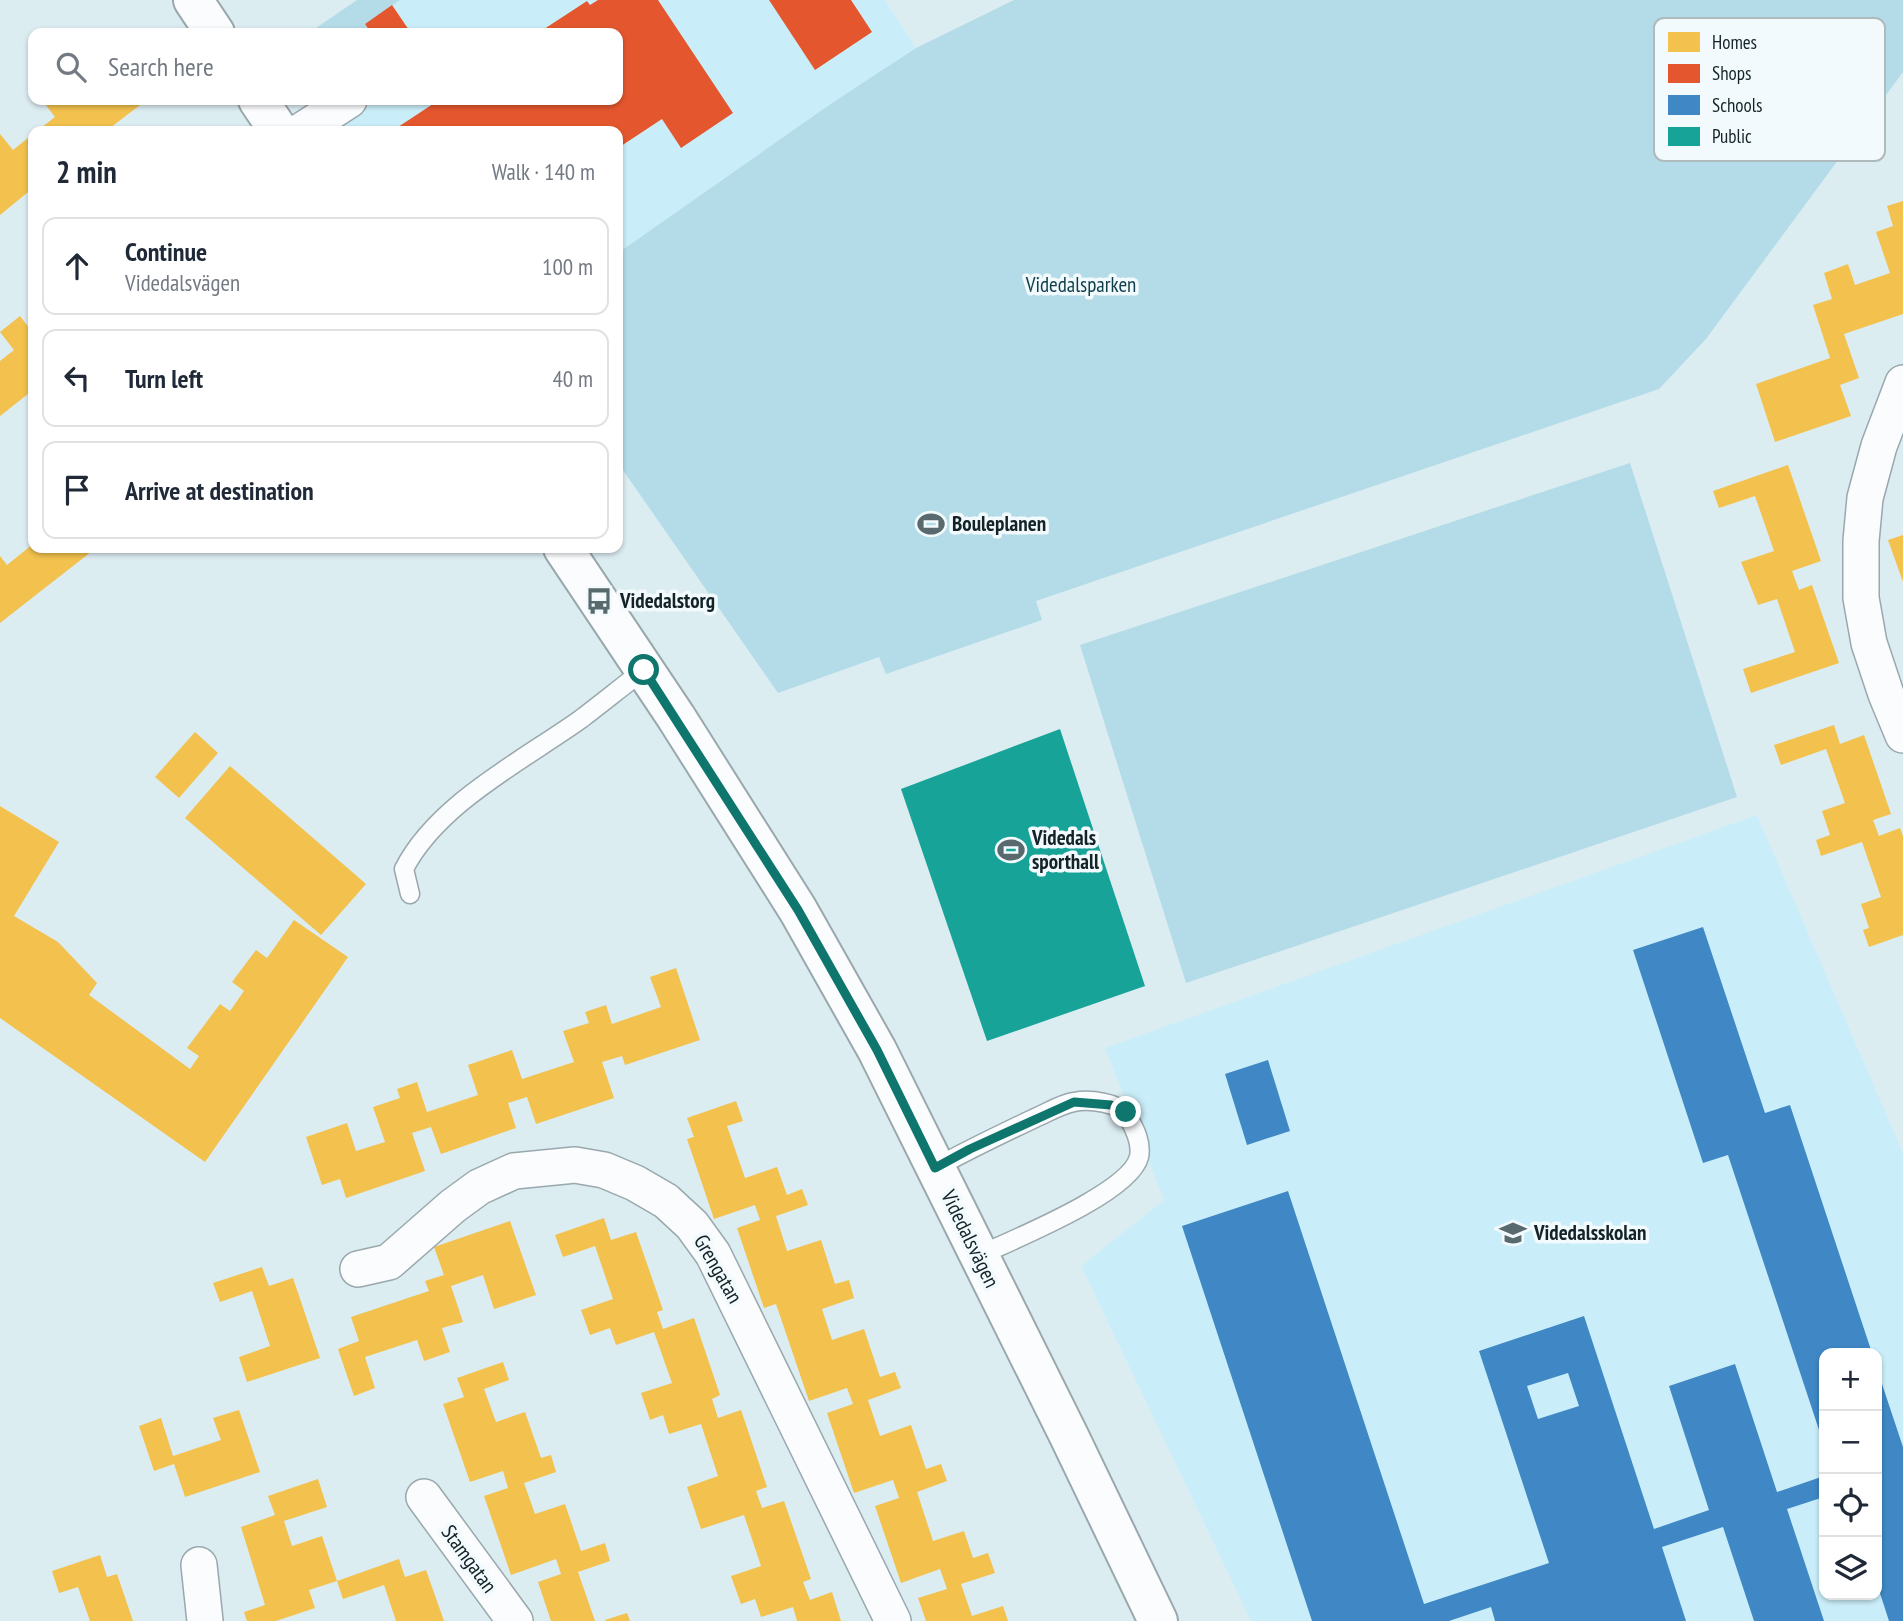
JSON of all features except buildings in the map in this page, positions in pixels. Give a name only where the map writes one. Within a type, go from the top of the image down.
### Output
[{"type":"street","points":[[193,0],[212,28]]},
{"type":"street","points":[[261,105],[276,126]]},
{"type":"street","points":[[309,126],[341,105]]},
{"type":"street","points":[[1903,383],[1865,498],[1861,598],[1869,643],[1903,735]]},
{"type":"street","name":"Videdalsvägen","points":[[567,553],[798,910],[877,1050],[1069,1436],[1157,1621]]},
{"type":"street","name":"Grengatan","points":[[358,1269],[389,1262],[462,1199],[479,1187],[514,1171],[575,1165],[604,1170],[635,1182],[666,1201],[692,1225],[713,1254],[893,1621]]},
{"type":"street","name":"Stamgatan","points":[[424,1497],[515,1621]]},
{"type":"street","points":[[199,1565],[205,1621]]},
{"type":"lane","points":[[410,894],[404,869],[414,848],[443,816],[582,718],[644,670]]},
{"type":"lane","points":[[935,1168],[980,1144],[1074,1102],[1111,1105],[1126,1112],[1134,1127],[1139,1142],[1139,1158],[1126,1176],[1093,1200],[978,1255]]},
{"type":"shaded area","points":[[400,0],[885,0],[916,48],[832,103],[623,249],[623,126],[311,126],[300,110],[310,105],[623,105],[623,28],[368,28],[365,24]]},
{"type":"shaded area","name":"Videdalsskolan","points":[[1757,815],[1903,1153],[1903,1621],[1251,1621],[1081,1266],[1164,1200],[1105,1048]]},
{"type":"green space","points":[[357,0],[400,0],[365,24],[368,28],[316,28]]},
{"type":"green space","name":"Videdalsparken","points":[[1014,0],[1903,0],[1903,72],[1885,96],[1885,18],[1654,18],[1654,161],[1837,161],[1706,339],[1659,389],[1036,601],[1042,620],[886,674],[879,657],[778,693],[623,470],[623,249],[832,103],[916,48]]},
{"type":"green space","points":[[1630,463],[1737,797],[1186,983],[1080,645]]},
{"type":"place","name":"Bouleplanen","points":[[931,524]]},
{"type":"place","name":"Videdalstorg","points":[[599,601]]},
{"type":"place","name":"Videdals sporthall","points":[[1011,850]]},
{"type":"place","name":"Videdalsskolan","points":[[1513,1233]]},
{"type":"route","points":[[644,670],[798,910],[877,1050],[935,1168],[1054,1109],[1074,1102],[1096,1102],[1126,1112]]}]
